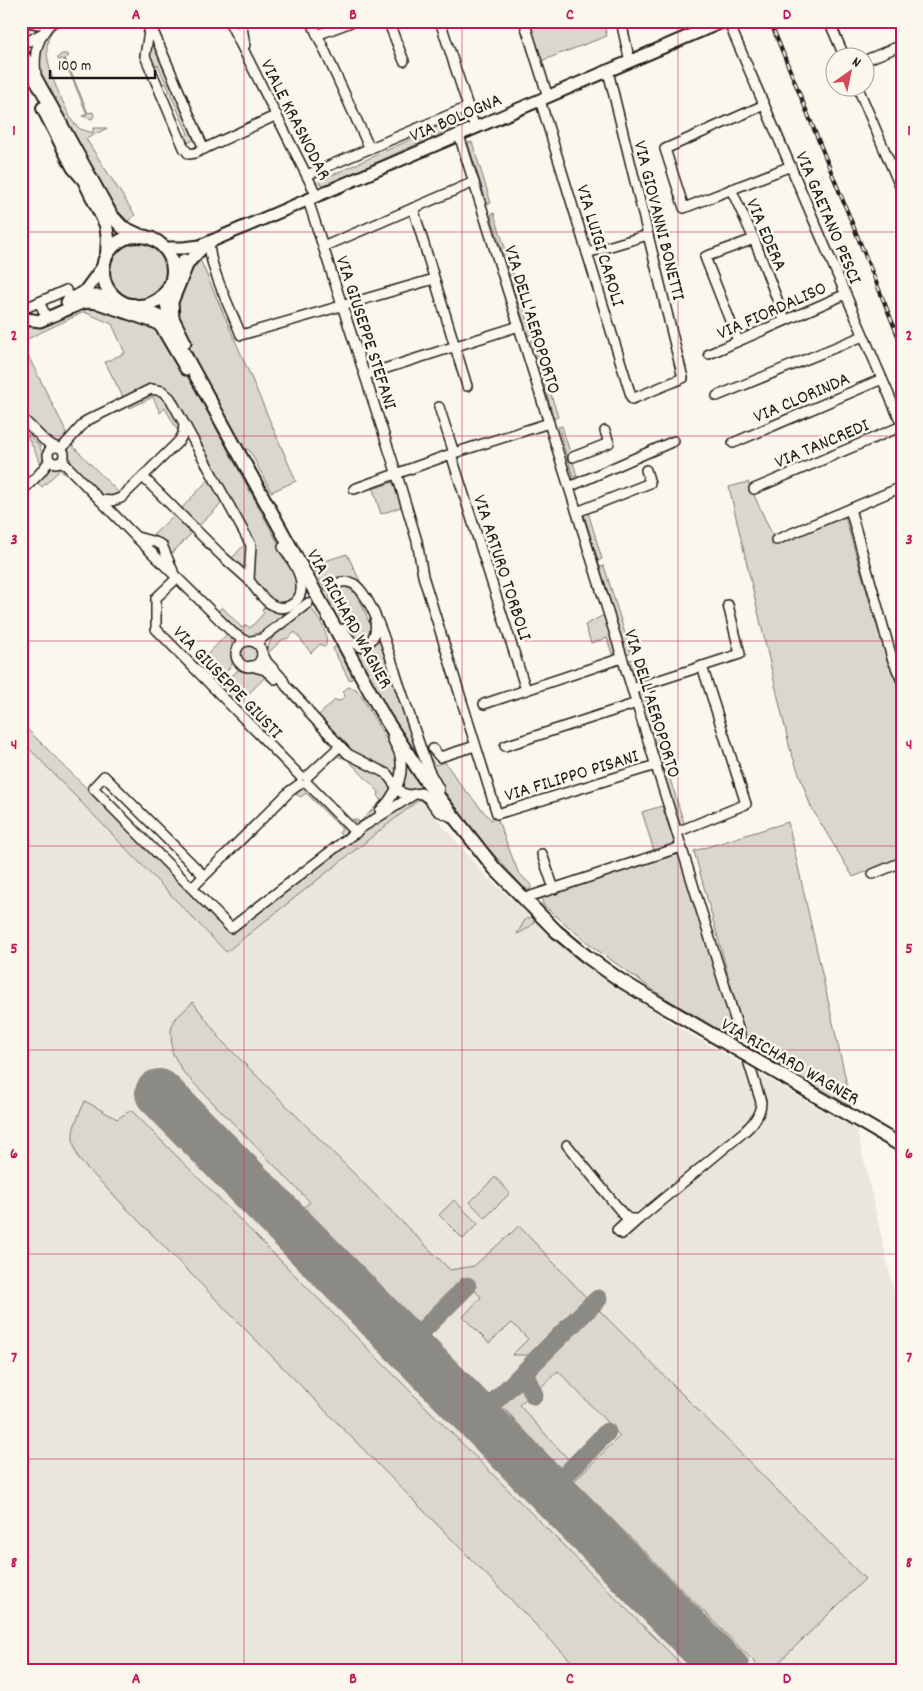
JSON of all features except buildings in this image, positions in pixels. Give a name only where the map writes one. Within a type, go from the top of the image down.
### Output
[{"type":"main road","name":"VIA BOLOGNA","points":[[21,52],[111,215],[122,226],[141,236],[155,240],[164,248]]},
{"type":"main road","points":[[21,65],[72,167],[84,180],[106,225],[108,238],[105,282],[114,296],[121,301],[133,305]]},
{"type":"main road","points":[[105,260],[115,244],[124,238],[141,236]]},
{"type":"main road","points":[[164,248],[172,263],[171,282]]},
{"type":"main road","name":"VIA BOLOGNA","points":[[133,305],[153,302],[161,296],[171,282]]},
{"type":"main road","name":"VIA RICHARD WAGNER","points":[[171,282],[167,311],[172,330],[273,515],[315,603],[425,780],[505,880],[573,945],[620,980],[902,1146]]},
{"type":"main road","name":"VIA RICHARD WAGNER","points":[[133,305],[160,317],[172,330]]},
{"type":"main road","name":"VIA RICHARD WAGNER","points":[[486,856],[500,866],[573,935],[663,1006]]},
{"type":"street","name":"VIALE KRASNODAR","points":[[229,21],[307,176],[313,198]]},
{"type":"street","name":"VIALE KRASNODAR","points":[[241,21],[248,58]]},
{"type":"street","points":[[311,21],[370,149]]},
{"type":"street","points":[[388,21],[404,61]]},
{"type":"street","points":[[440,21],[474,128]]},
{"type":"street","name":"VIA LUIGI CAROLI","points":[[524,21],[587,253],[632,399]]},
{"type":"street","points":[[621,21],[630,62]]},
{"type":"street","name":"VIA BOLOGNA","points":[[171,282],[187,257],[204,246],[724,21]]},
{"type":"street","name":"VIA GAETANO PESCI","points":[[728,21],[902,425]]},
{"type":"street","points":[[829,21],[841,48]]},
{"type":"street","points":[[21,28],[29,22],[54,22]]},
{"type":"street","points":[[21,42],[28,41],[41,34],[54,22]]},
{"type":"street","points":[[317,35],[348,22]]},
{"type":"street","points":[[149,23],[204,149]]},
{"type":"street","points":[[149,23],[145,56],[181,140],[189,154],[195,153],[277,115]]},
{"type":"street","points":[[37,80],[34,59],[41,34]]},
{"type":"street","points":[[876,56],[902,45]]},
{"type":"street","name":"VIA GIOVANNI BONETTI","points":[[608,71],[683,378],[632,399]]},
{"type":"street","points":[[862,98],[902,190]]},
{"type":"street","points":[[764,105],[665,149],[684,208],[791,166]]},
{"type":"street","name":"VIA BOLOGNA","points":[[307,176],[468,107]]},
{"type":"street","name":"VIA DELL'AEROPORTO","points":[[460,135],[757,1089],[761,1107],[756,1119],[745,1131],[622,1234],[618,1230],[629,1219]]},
{"type":"street","points":[[323,247],[474,182]]},
{"type":"street","name":"VIA EDERA","points":[[731,189],[754,240],[785,320]]},
{"type":"street","name":"VIA GIUSEPPE STEFANI","points":[[313,198],[323,247],[397,474],[417,541],[423,576],[497,814]]},
{"type":"street","points":[[413,208],[467,386]]},
{"type":"street","points":[[587,253],[648,235]]},
{"type":"street","points":[[738,341],[705,257],[754,240]]},
{"type":"street","points":[[204,246],[209,250],[212,264],[241,335],[434,279]]},
{"type":"street","points":[[204,246],[206,256],[212,264]]},
{"type":"street","name":"VIA BOLOGNA","points":[[164,248],[204,246]]},
{"type":"street","name":"VIA RICHARD WAGNER","points":[[202,386],[195,362],[176,325],[171,310],[172,302],[188,263],[204,246]]},
{"type":"street","points":[[73,299],[85,292],[105,260]]},
{"type":"street","name":"VIA FIORDALISO","points":[[709,354],[846,294]]},
{"type":"street","points":[[23,317],[41,307],[73,299],[95,295],[114,296]]},
{"type":"street","points":[[23,317],[40,321],[78,304],[89,302],[98,303],[152,320],[162,328],[186,370],[202,386]]},
{"type":"street","points":[[365,375],[519,326]]},
{"type":"street","points":[[717,396],[864,336]]},
{"type":"street","name":"VIA CLORINDA","points":[[733,443],[882,379]]},
{"type":"street","points":[[21,492],[40,473],[54,452],[86,421],[151,389],[158,390],[168,395],[251,545],[249,580]]},
{"type":"street","name":"VIA ARTURO TORBOLI","points":[[438,407],[526,690]]},
{"type":"street","points":[[21,417],[54,452],[56,463],[62,461],[134,535],[162,546],[177,578],[232,633]]},
{"type":"street","points":[[100,500],[112,501],[121,498],[179,441],[184,430],[183,421]]},
{"type":"street","points":[[354,489],[452,454],[549,423]]},
{"type":"street","points":[[21,424],[54,452]]},
{"type":"street","name":"VIA TANCREDI","points":[[754,489],[902,425]]},
{"type":"street","points":[[573,458],[609,443],[605,431]]},
{"type":"street","points":[[569,487],[674,441]]},
{"type":"street","points":[[577,512],[650,483],[646,470]]},
{"type":"street","points":[[143,477],[222,556],[249,580],[261,596],[282,608],[296,602],[301,593],[300,580],[272,526],[273,515]]},
{"type":"street","points":[[776,540],[902,487]]},
{"type":"street","points":[[850,509],[892,658],[902,681]]},
{"type":"street","name":"VIA GIUSEPPE GIUSTI","points":[[177,578],[156,598],[156,629],[304,780],[358,830]]},
{"type":"street","points":[[329,587],[349,582],[365,597],[380,628],[429,771],[434,782],[452,806],[457,821]]},
{"type":"street","points":[[315,603],[331,610],[348,638],[354,644],[361,646],[368,644],[375,635],[376,626],[372,612]]},
{"type":"street","name":"VIA GIUSEPPE GIUSTI","points":[[237,650],[241,644],[261,639],[315,603]]},
{"type":"street","points":[[632,689],[740,654],[728,605]]},
{"type":"street","name":"VIA GIUSEPPE GIUSTI","points":[[251,666],[260,660],[264,639],[270,632]]},
{"type":"street","name":"VIA GIUSEPPE GIUSTI","points":[[232,633],[258,644],[267,662],[315,720],[348,754],[388,774],[396,788]]},
{"type":"street","name":"VIA GIUSEPPE GIUSTI","points":[[232,633],[236,639],[237,655],[241,663],[265,670],[286,686]]},
{"type":"street","points":[[892,658],[902,654]]},
{"type":"street","points":[[484,704],[622,658]]},
{"type":"street","points":[[677,832],[746,804],[702,666]]},
{"type":"street","points":[[505,746],[637,703]]},
{"type":"street","points":[[204,876],[104,776],[93,788],[231,928],[358,830],[389,802],[400,776],[400,756],[393,740],[391,728]]},
{"type":"street","points":[[192,888],[290,791],[340,746]]},
{"type":"street","points":[[432,749],[440,757],[475,746]]},
{"type":"street","name":"VIA FILIPPO PISANI","points":[[497,814],[656,765]]},
{"type":"street","points":[[396,788],[406,795],[421,793],[425,795],[438,811],[457,821]]},
{"type":"street","points":[[358,830],[415,794]]},
{"type":"street","points":[[531,896],[681,847]]},
{"type":"street","points":[[542,854],[554,889]]},
{"type":"street","points":[[873,874],[902,862]]},
{"type":"street","points":[[567,1145],[623,1214],[629,1219],[639,1219]]},
{"type":"shaded area","points":[[70,21],[53,30],[48,40],[48,63],[52,76],[72,121],[80,129],[93,133],[93,128],[107,128],[86,139],[135,215],[128,221],[118,211],[77,145],[41,79],[39,50],[49,29]]},
{"type":"shaded area","points":[[529,21],[603,21],[607,36],[541,61]]},
{"type":"shaded area","points":[[39,26],[32,35],[21,38],[23,30]]},
{"type":"shaded area","points":[[154,44],[193,135],[191,142],[187,142],[184,137],[188,134],[158,65],[153,66],[147,52],[149,46]]},
{"type":"shaded area","points":[[62,54],[69,56],[65,58],[88,113],[93,112],[94,116],[92,119],[82,116],[87,114],[64,59],[58,60],[58,57]]},
{"type":"shaded area","points":[[460,117],[464,123],[326,185],[320,184],[319,181]]},
{"type":"shaded area","points":[[472,142],[491,203],[487,204],[468,143]]},
{"type":"shaded area","points":[[494,213],[532,334],[528,336],[491,214]]},
{"type":"shaded area","points":[[132,241],[144,241],[155,246],[163,254],[168,265],[166,283],[155,296],[144,301],[132,301],[121,296],[113,288],[108,277],[108,265],[113,254],[121,246]]},
{"type":"shaded area","points":[[199,257],[296,481],[271,492],[250,451],[242,447],[201,375],[174,314],[187,269]]},
{"type":"shaded area","points":[[81,306],[91,306],[149,323],[160,333],[196,391],[297,578],[295,595],[283,606],[271,602],[252,580],[253,546],[174,398],[147,387],[123,397],[105,362],[125,353],[112,324],[84,312],[21,342],[21,331]]},
{"type":"shaded area","points":[[534,339],[558,417],[554,419],[531,341]]},
{"type":"shaded area","points":[[21,342],[64,427],[66,434],[62,440],[52,442],[21,415]]},
{"type":"shaded area","points":[[152,393],[165,396],[180,420],[180,435],[165,408],[160,413],[153,397],[130,408],[126,403]]},
{"type":"shaded area","points":[[562,426],[577,476],[573,477],[558,427]]},
{"type":"shaded area","points":[[26,432],[39,445],[44,457],[41,464]]},
{"type":"shaded area","points":[[72,445],[120,494],[118,496],[105,498],[72,466],[68,450]]},
{"type":"shaded area","points":[[58,466],[66,470],[64,473],[60,470],[42,487],[37,482],[51,468]]},
{"type":"shaded area","points":[[209,479],[222,503],[198,527],[180,510]]},
{"type":"shaded area","points":[[393,482],[401,507],[381,514],[373,489]]},
{"type":"shaded area","points":[[748,482],[777,545],[844,514],[880,636],[902,692],[902,857],[853,877],[811,807],[790,749],[729,487]]},
{"type":"shaded area","points":[[588,512],[602,559],[598,561],[584,514]]},
{"type":"shaded area","points":[[175,514],[194,531],[170,555],[150,538]]},
{"type":"shaded area","points":[[246,543],[247,574],[231,559]]},
{"type":"shaded area","points":[[347,554],[361,583],[342,578],[322,585],[312,565]]},
{"type":"shaded area","points":[[604,566],[631,653],[627,655],[600,567]]},
{"type":"shaded area","points":[[340,586],[347,588],[357,596],[371,627],[372,633],[363,643],[354,641],[328,595]]},
{"type":"shaded area","points":[[267,605],[293,607],[262,630],[250,636],[242,633],[218,611],[222,607],[242,628],[246,625],[250,628],[264,613],[262,610]]},
{"type":"shaded area","points":[[311,607],[325,631],[325,647],[320,644],[311,653],[295,632],[287,639],[283,639],[268,653],[272,639],[277,633],[290,621]]},
{"type":"shaded area","points":[[604,615],[617,656],[613,657],[607,638],[591,643],[585,625]]},
{"type":"shaded area","points":[[228,633],[232,639],[232,665],[215,684],[205,674],[212,668],[203,659]]},
{"type":"shaded area","points":[[377,634],[415,743],[413,748],[410,748],[354,652]]},
{"type":"shaded area","points":[[249,644],[255,647],[258,653],[255,659],[249,662],[243,659],[240,653],[243,647]]},
{"type":"shaded area","points":[[337,647],[353,678],[350,680],[333,649]]},
{"type":"shaded area","points":[[633,659],[640,681],[636,682],[629,660]]},
{"type":"shaded area","points":[[249,668],[267,675],[237,706],[219,688],[238,670]]},
{"type":"shaded area","points":[[348,687],[356,689],[360,694],[392,749],[396,765],[394,781],[352,754],[318,716],[335,700],[340,701],[345,696],[343,692]]},
{"type":"shaded area","points":[[643,689],[663,755],[658,756],[638,691]]},
{"type":"shaded area","points":[[21,723],[231,932],[359,834],[418,797],[420,799],[226,952],[21,740]]},
{"type":"shaded area","points":[[21,740],[226,952],[420,799],[487,877],[563,946],[592,969],[676,1026],[857,1130],[902,1327],[902,1670],[21,1670]]},
{"type":"shaded area","points":[[340,751],[384,774],[393,788],[377,811],[361,824],[352,819],[360,822],[381,801],[378,797],[379,792],[347,759],[344,757],[340,758],[336,754]]},
{"type":"shaded area","points":[[426,751],[435,765],[445,762],[460,784],[491,820],[497,818],[518,872],[531,885],[529,890],[523,887],[461,818],[458,810],[431,773]]},
{"type":"shaded area","points":[[404,762],[424,791],[409,792],[401,788]]},
{"type":"shaded area","points":[[665,763],[684,823],[679,825],[660,764]]},
{"type":"shaded area","points":[[301,789],[307,789],[348,830],[342,836],[339,833],[342,829],[306,793],[301,797],[294,793]]},
{"type":"shaded area","points":[[662,806],[675,845],[654,851],[642,812]]},
{"type":"shaded area","points":[[788,822],[852,1107],[748,1047],[694,851]]},
{"type":"shaded area","points":[[679,854],[739,1042],[662,996],[594,948],[543,905],[542,899],[547,895]]},
{"type":"shaded area","points":[[532,916],[535,917],[531,926],[517,934],[525,920]]},
{"type":"shaded area","points":[[193,1002],[223,1042],[450,1270],[474,1266],[519,1226],[586,1297],[528,1355],[512,1355],[528,1339],[512,1323],[489,1343],[463,1317],[481,1297],[464,1279],[418,1326],[303,1208],[310,1202],[183,1072],[172,1052],[171,1030],[174,1020]]},
{"type":"shaded area","points":[[85,1101],[117,1119],[131,1110],[687,1670],[580,1670],[80,1161],[73,1137],[75,1124]]},
{"type":"shaded area","points":[[495,1177],[510,1193],[485,1218],[470,1202]]},
{"type":"shaded area","points":[[454,1200],[478,1224],[463,1239],[439,1215]]},
{"type":"shaded area","points":[[599,1310],[865,1579],[771,1670],[762,1670],[574,1481],[620,1436],[558,1371],[539,1389],[533,1373]]},
{"type":"shaded area","points":[[522,1388],[529,1396],[519,1405],[569,1460],[560,1469],[502,1406]]},
{"type":"taxiway","points":[[407,1346],[467,1286]]},
{"type":"taxiway","points":[[478,1418],[598,1299]]},
{"type":"taxiway","points":[[524,1373],[534,1395]]},
{"type":"taxiway","points":[[550,1491],[607,1432]]},
{"type":"runway","points":[[159,1093],[726,1670]]},
{"type":"railway","points":[[770,21],[902,346]]}]
